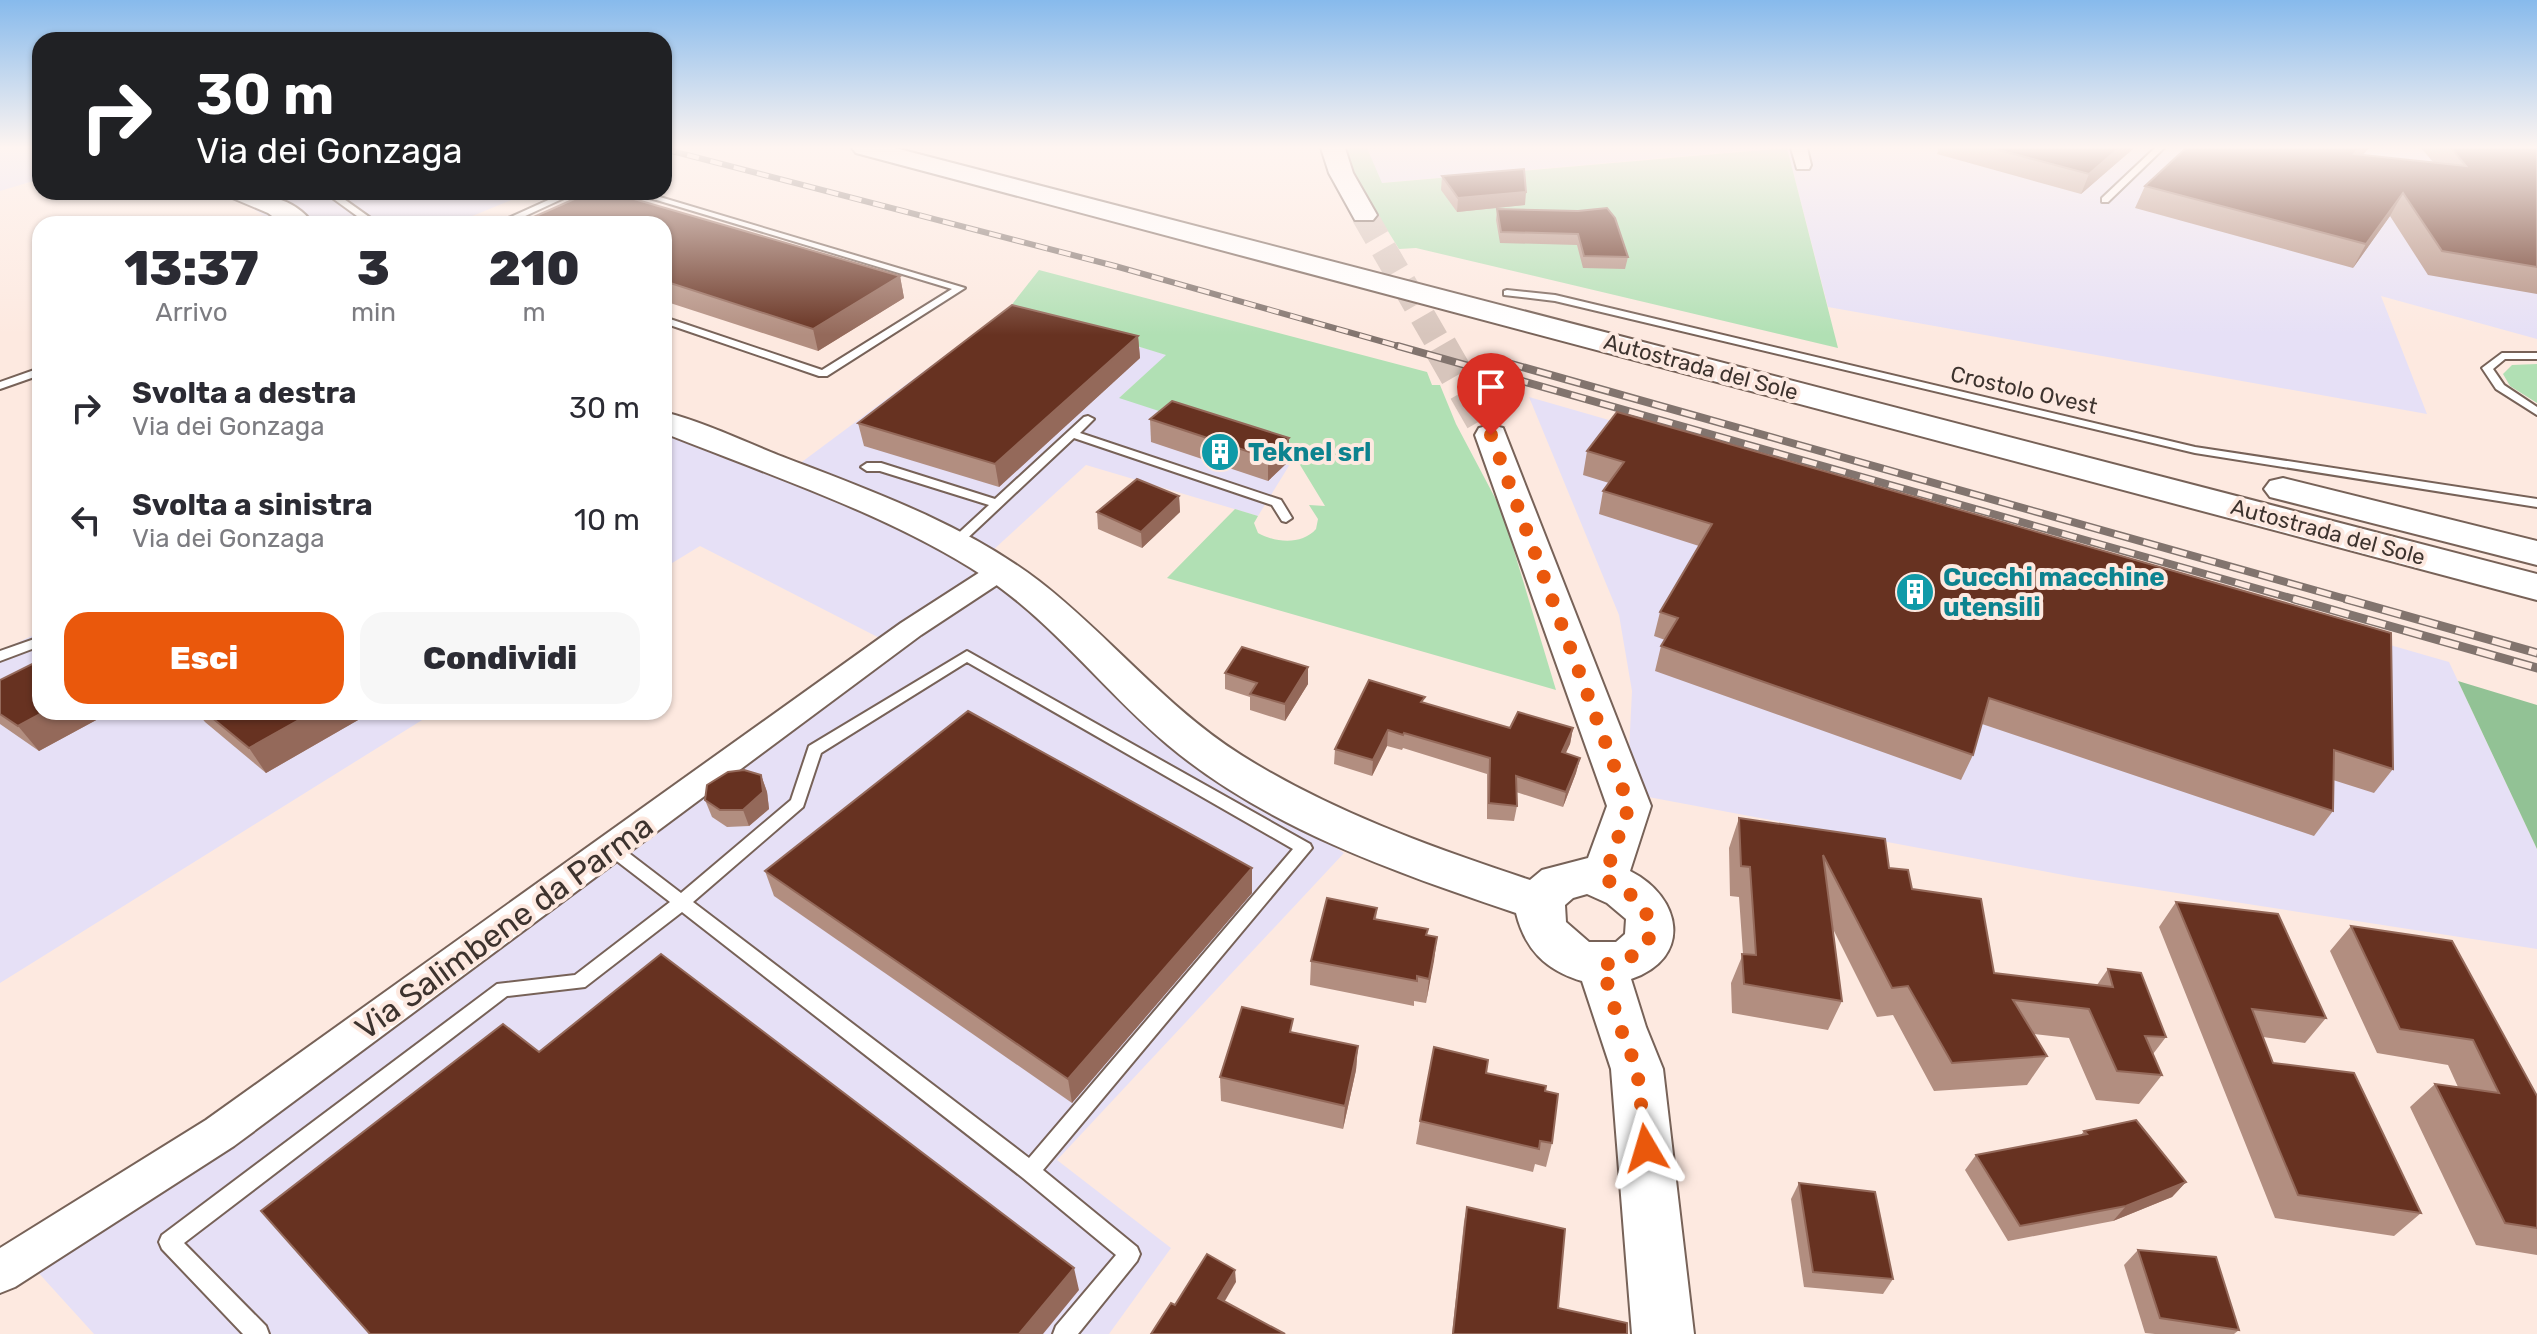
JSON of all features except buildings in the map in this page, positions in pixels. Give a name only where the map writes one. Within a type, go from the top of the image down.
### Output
[{"type":"highway","name":"Autostrada del Sole","points":[[1102,210],[2537,587]]},
{"type":"highway","name":"Autostrada del Sole","points":[[1182,210],[2537,553]]},
{"type":"main road","points":[[1361,210],[1364,215]]},
{"type":"main road","points":[[672,425],[868,504],[954,544],[1000,571],[1069,627],[1185,736],[1243,776],[1351,830],[1478,881],[1540,902]]},
{"type":"main road","points":[[1491,435],[1629,806],[1604,879]]},
{"type":"main road","points":[[1587,876],[1604,879],[1625,888],[1641,902],[1649,919],[1649,937],[1641,952],[1624,962],[1602,965],[1575,958],[1552,943],[1542,930],[1538,915],[1540,902],[1558,882],[1587,876]]},
{"type":"main road","points":[[1602,965],[1620,1027],[1637,1069],[1663,1334]]},
{"type":"street","name":"Via Salimbene da Parma","points":[[0,1272],[220,1133],[911,629],[1000,571]]},
{"type":"lane","points":[[672,323],[823,374],[960,288],[696,210]]},
{"type":"lane","name":"Crostolo Ovest","points":[[1507,293],[1555,298],[2182,447],[2537,503]]},
{"type":"lane","points":[[2537,356],[2502,356],[2487,368],[2500,387],[2537,412]]},
{"type":"lane","points":[[0,386],[32,374]]},
{"type":"lane","points":[[954,544],[1088,419]]},
{"type":"lane","points":[[1073,434],[1277,503],[1286,518]]},
{"type":"lane","points":[[867,467],[881,467],[998,504]]},
{"type":"lane","points":[[0,656],[32,644]]},
{"type":"lane","points":[[258,1334],[169,1242],[503,989],[579,982],[681,903],[798,803],[814,750],[967,656],[1304,848],[1030,1171]]},
{"type":"lane","points":[[611,848],[1030,1171],[1130,1254],[1064,1334]]},
{"type":"shaded area","points":[[255,210],[487,210],[472,216],[264,216]]},
{"type":"shaded area","points":[[1803,210],[2537,210],[2537,339],[2381,296],[2427,414],[1828,307]]},
{"type":"shaded area","points":[[1010,307],[1167,355],[1120,397],[1295,456],[1258,516],[1086,465],[992,551],[1194,755],[1344,853],[1057,1160],[1171,1248],[1109,1334],[94,1334],[35,1269],[897,647],[700,546],[672,563],[672,434],[783,476]]},
{"type":"shaded area","points":[[1529,397],[2449,662],[2537,849],[2537,949],[2074,877],[1627,793],[1632,691],[1619,615]]},
{"type":"shaded area","points":[[32,636],[32,720],[422,720],[0,983],[0,651]]},
{"type":"green space","points":[[1362,210],[1803,210],[1838,348],[1416,248],[1399,249],[1386,228],[1364,215]]},
{"type":"green space","points":[[1039,270],[1427,372],[1432,385],[1440,385],[1456,424],[1502,511],[1556,690],[1167,578],[1235,509],[1258,516],[1254,523],[1258,533],[1288,541],[1304,538],[1316,529],[1318,519],[1309,505],[1325,506],[1294,455],[1119,398],[1166,355],[1010,307]]},
{"type":"green space","points":[[2537,364],[2537,403],[2510,386],[2503,374],[2512,365]]},
{"type":"green space","points":[[2458,681],[2537,705],[2537,849]]},
{"type":"tunnel","points":[[1364,215],[1441,348]]},
{"type":"tunnel","points":[[1440,346],[1491,435]]},
{"type":"railway","points":[[900,210],[1115,266],[1405,348]]},
{"type":"railway","points":[[1398,346],[2301,601]]},
{"type":"railway","points":[[1508,363],[2353,601]]},
{"type":"railway","points":[[2294,599],[2537,668]]},
{"type":"railway","points":[[2346,599],[2537,653]]},
{"type":"place","name":"Teknel srl","points":[[1220,452]]},
{"type":"place","name":"Cucchi macchine utensili","points":[[1915,592]]},
{"type":"route","points":[[1491,435],[1629,806],[1604,879],[1625,888],[1641,902],[1649,919],[1649,937],[1641,952],[1624,962],[1602,965],[1620,1027],[1637,1069],[1646,1148]]}]
